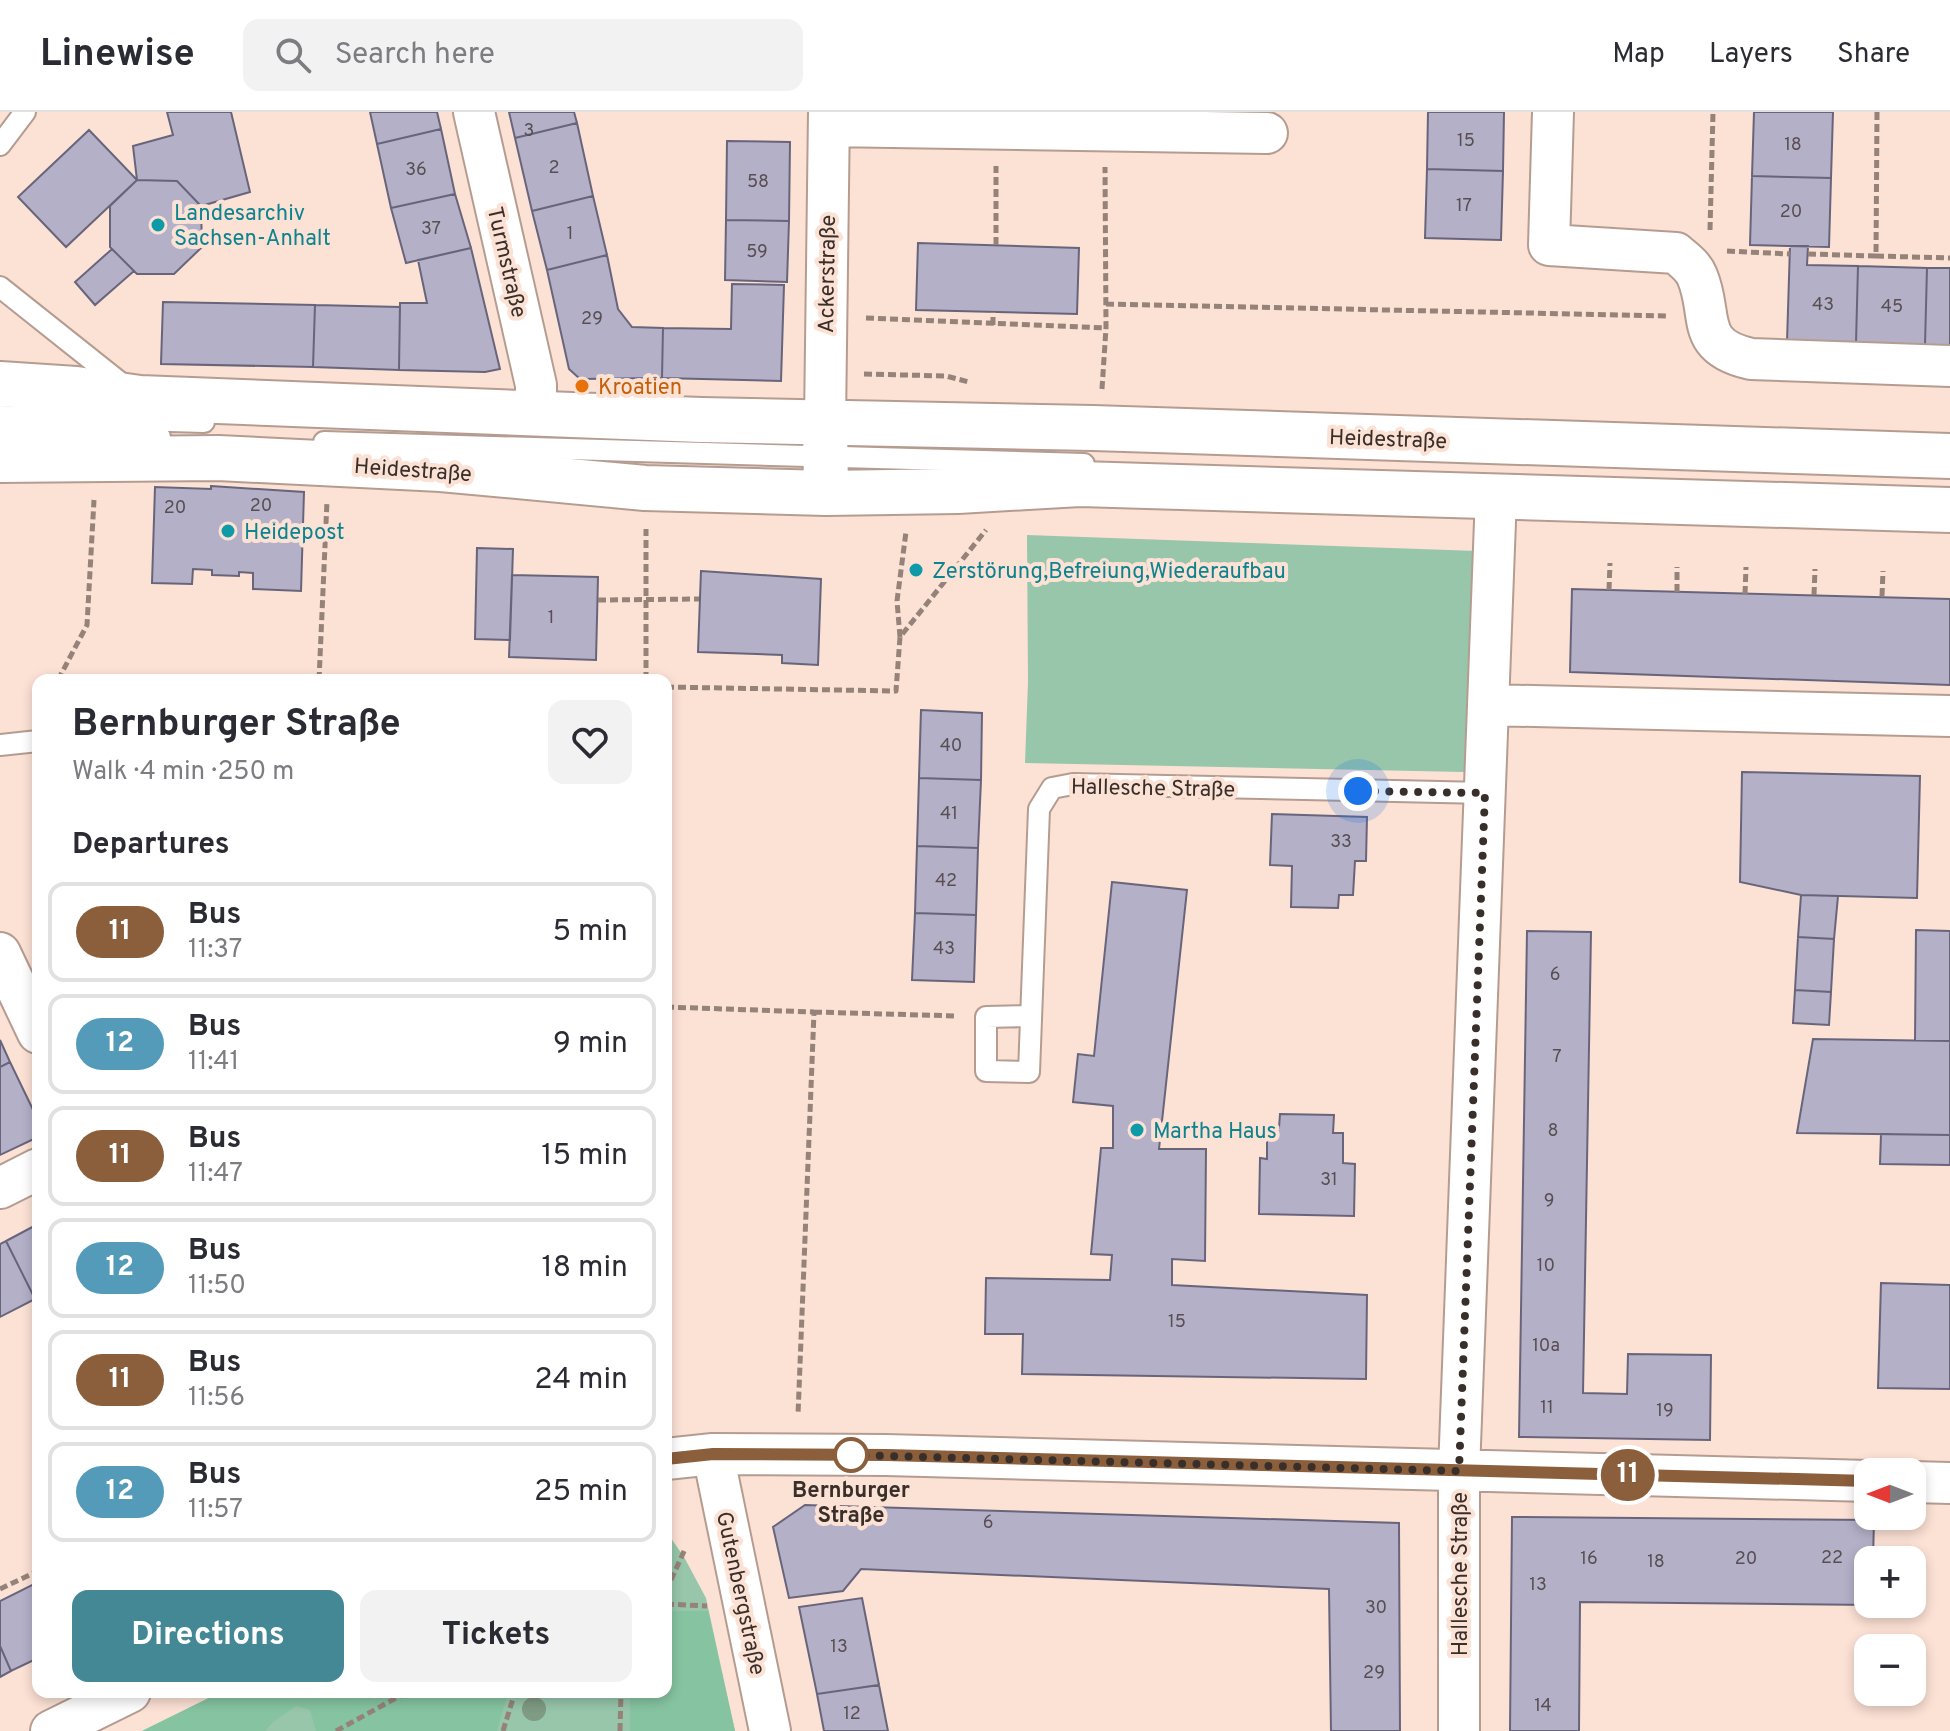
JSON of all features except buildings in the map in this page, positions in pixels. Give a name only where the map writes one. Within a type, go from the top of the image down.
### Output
[{"type":"main road","name":"Heidestraße","points":[[1,387],[76,389],[140,398],[536,413],[826,453],[1950,456]]},
{"type":"main road","name":"Heidestraße","points":[[0,460],[218,458],[441,469],[645,488],[826,453],[958,491],[1080,484],[1950,510]]},
{"type":"street","name":"Turmstraße","points":[[474,112],[536,385],[536,413]]},
{"type":"street","points":[[1553,112],[1549,245],[1698,256],[1697,276],[1705,317],[1717,343],[1734,355],[1751,359],[1950,366]]},
{"type":"street","name":"Ackerstraße","points":[[826,453],[829,119],[1267,133]]},
{"type":"street","name":"Hallesche Straße","points":[[1459,1731],[1459,1471],[1496,495]]},
{"type":"street","points":[[1489,705],[1950,716]]},
{"type":"street","points":[[0,953],[32,1020]]},
{"type":"street","points":[[0,1188],[32,1172]]},
{"type":"street","points":[[672,1458],[713,1454],[901,1455],[1854,1481]]},
{"type":"street","name":"Gutenbergstraße","points":[[713,1454],[770,1731]]},
{"type":"street","points":[[1926,1482],[1950,1483]]},
{"type":"street","points":[[51,1731],[118,1698]]},
{"type":"lane","points":[[0,145],[25,112]]},
{"type":"lane","points":[[0,287],[140,398]]},
{"type":"lane","points":[[1,387],[219,423]]},
{"type":"lane","points":[[0,433],[270,440]]},
{"type":"lane","points":[[307,433],[1950,492]]},
{"type":"lane","points":[[826,453],[1950,475]]},
{"type":"lane","points":[[0,745],[32,742]]},
{"type":"lane","name":"Hallesche Straße","points":[[986,1017],[986,1071],[1029,1072],[1039,809],[1052,788],[1073,784],[1485,793]]},
{"type":"lane","points":[[986,1017],[1031,1016]]},
{"type":"path","points":[[1713,112],[1698,256],[1790,254]]},
{"type":"path","points":[[1876,256],[1877,112]]},
{"type":"path","points":[[996,245],[1012,123]]},
{"type":"path","points":[[1101,400],[1106,328],[1105,130]]},
{"type":"path","points":[[1808,254],[1950,258]]},
{"type":"path","points":[[1106,304],[1705,317]]},
{"type":"path","points":[[993,312],[993,325]]},
{"type":"path","points":[[825,315],[1106,328]]},
{"type":"path","points":[[61,674],[87,625],[94,491],[125,459]]},
{"type":"path","points":[[645,488],[646,674]]},
{"type":"path","points":[[319,674],[327,496]]},
{"type":"path","points":[[672,687],[896,691],[900,637],[989,526]]},
{"type":"path","points":[[1609,590],[1610,563]]},
{"type":"path","points":[[1677,567],[1677,592]]},
{"type":"path","points":[[1745,594],[1746,567]]},
{"type":"path","points":[[1814,595],[1815,569]]},
{"type":"path","points":[[1882,596],[1883,571]]},
{"type":"path","points":[[598,600],[699,599]]},
{"type":"path","points":[[672,1007],[986,1017]]},
{"type":"path","points":[[799,1373],[814,1012]]},
{"type":"path","points":[[672,1578],[685,1549]]},
{"type":"path","points":[[0,1589],[32,1574]]},
{"type":"path","points":[[336,1731],[396,1698]]},
{"type":"path","points":[[503,1731],[513,1698]]},
{"type":"path","points":[[620,1731],[621,1698]]},
{"type":"green space","points":[[1027,535],[1477,551],[1464,772],[1025,763]]},
{"type":"green space","points":[[672,1540],[706,1598],[735,1731],[142,1731],[209,1698],[672,1698]]},
{"type":"green space","points":[[672,1611],[708,1611],[735,1731],[630,1731],[630,1698],[672,1698]]},
{"type":"green space","points":[[209,1698],[506,1698],[497,1731],[316,1731],[310,1710],[296,1706],[265,1731],[142,1731]]},
{"type":"bus line","name":"11","points":[[672,1458],[713,1454],[886,1455],[1854,1481]]},
{"type":"place","name":"Landesarchiv Sachsen-Anhalt","points":[[158,225]]},
{"type":"place","name":"Kroatien","points":[[582,386]]},
{"type":"place","name":"Heidepost","points":[[228,531]]},
{"type":"place","name":"Zerstörung,Befreiung,Wiederaufbau","points":[[916,570]]},
{"type":"place","name":"Martha Haus","points":[[1137,1130]]},
{"type":"place","name":"Bernburger Straße","points":[[851,1455]]},
{"type":"route","points":[[851,1455],[1459,1471],[1485,793],[1358,791]]}]
